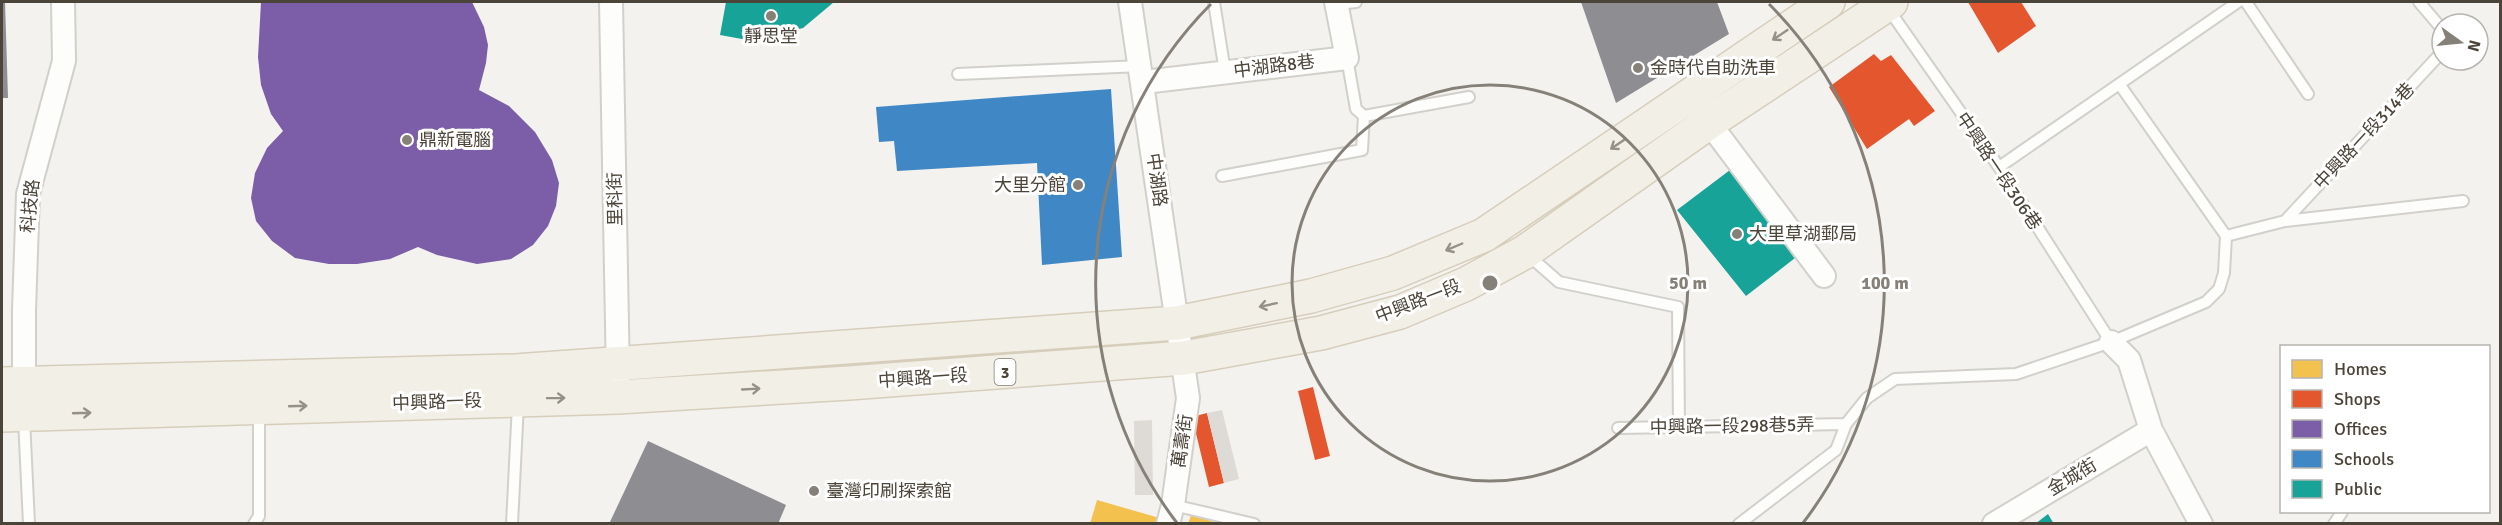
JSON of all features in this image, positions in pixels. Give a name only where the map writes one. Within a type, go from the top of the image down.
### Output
[{"type":"main road","name":"中興路一段","points":[[13,399],[259,408],[517,385],[617,362],[1177,323],[1311,296],[1393,273],[1484,235],[1828,2]]},
{"type":"main road","name":"中興路一段","points":[[13,399],[517,385],[618,397],[1184,358],[1321,333],[1400,312],[1466,284],[1525,252],[1708,123],[1887,3]]},
{"type":"street","name":"科技路","points":[[13,399],[28,194],[64,61],[63,2]]},
{"type":"street","name":"里科街","points":[[611,2],[618,397]]},
{"type":"street","name":"中湖路","points":[[1130,2],[1184,358]]},
{"type":"street","points":[[1343,2],[1347,58]]},
{"type":"street","name":"中湖路8巷","points":[[1142,74],[1224,72],[1347,58]]},
{"type":"street","points":[[1692,95],[1708,123],[1824,276]]},
{"type":"street","points":[[2111,342],[2129,360],[2151,430],[2201,524]]},
{"type":"street","name":"萬壽街","points":[[1171,514],[1188,398],[1184,358]]},
{"type":"street","name":"金城街","points":[[1994,524],[2151,430]]},
{"type":"lane","points":[[1214,2],[1224,72]]},
{"type":"lane","points":[[1998,167],[2238,2]]},
{"type":"lane","points":[[2246,2],[2308,94]]},
{"type":"lane","points":[[2419,2],[2430,15]]},
{"type":"lane","name":"中興路一段306巷","points":[[1887,3],[1998,167],[2111,342]]},
{"type":"lane","points":[[1347,58],[1356,109],[1364,116]]},
{"type":"lane","name":"中興路一段314巷","points":[[2285,220],[2430,65]]},
{"type":"lane","points":[[958,74],[1142,74]]},
{"type":"lane","points":[[1739,524],[1836,450],[1846,424],[1867,398],[1895,379],[2016,374],[2111,342],[2206,302],[2219,289],[2224,273],[2226,236],[2120,85]]},
{"type":"lane","points":[[1364,116],[1468,97]]},
{"type":"lane","points":[[1222,176],[1362,150],[1364,116]]},
{"type":"lane","name":"中興路一段314巷","points":[[2226,236],[2285,220],[2463,201]]},
{"type":"lane","points":[[1525,252],[1559,282],[1678,307],[1679,426]]},
{"type":"lane","points":[[512,524],[517,385]]},
{"type":"lane","points":[[13,399],[29,524]]},
{"type":"lane","points":[[254,524],[259,516],[259,408]]},
{"type":"lane","name":"中興路一段298巷5弄","points":[[1618,428],[1846,424]]},
{"type":"lane","points":[[1171,514],[1254,524]]},
{"type":"building: Homes","points":[[1097,500],[1163,519],[1162,524],[1090,524]]},
{"type":"building: Homes","points":[[1191,515],[1217,523],[1217,524],[1188,524]]},
{"type":"building: Shops","points":[[1968,2],[2021,2],[2036,26],[1998,53]]},
{"type":"building: Shops","points":[[1874,54],[1881,61],[1891,55],[1935,111],[1914,126],[1909,119],[1867,149],[1829,87]]},
{"type":"building: Shops","points":[[1313,387],[1330,456],[1315,460],[1298,391]]},
{"type":"building: Shops","points":[[1207,413],[1224,483],[1209,487],[1192,417]]},
{"type":"building: Offices","name":"鼎新電腦","points":[[261,2],[472,2],[484,27],[488,45],[479,90],[509,106],[535,132],[552,160],[559,183],[556,206],[548,226],[533,245],[511,259],[477,264],[437,255],[418,247],[390,259],[357,264],[329,264],[295,258],[272,241],[256,221],[251,198],[255,173],[267,148],[283,131],[271,114],[261,85],[258,57]]},
{"type":"building: Schools","name":"大里分館","points":[[1111,89],[1122,257],[1042,265],[1037,163],[897,171],[894,141],[879,142],[876,107]]},
{"type":"building: Public","name":"靜思堂","points":[[726,2],[834,2],[803,28],[753,41],[720,35]]},
{"type":"building: Public","name":"大里草湖郵局","points":[[1730,170],[1795,258],[1746,296],[1677,210]]},
{"type":"building: Public","points":[[2048,514],[2054,524],[2035,524]]},
{"type":"building: Industry","points":[[2,2],[5,2],[8,98],[2,98]]},
{"type":"building: Industry","name":"金時代自助洗車","points":[[1581,2],[1717,2],[1729,34],[1616,103]]},
{"type":"building: Industry","points":[[648,441],[786,505],[778,524],[609,524]]},
{"type":"building: Other","points":[[1222,410],[1239,479],[1224,483],[1207,413]]},
{"type":"building: Other","points":[[1152,420],[1153,495],[1135,495],[1134,421]]},
{"type":"place","name":"靜思堂","points":[[771,16]]},
{"type":"place","name":"金時代自助洗車","points":[[1638,68]]},
{"type":"place","name":"鼎新電腦","points":[[407,140]]},
{"type":"place","name":"大里分館","points":[[1078,185]]},
{"type":"place","name":"大里草湖郵局","points":[[1737,234]]},
{"type":"place","name":"臺灣印刷探索館","points":[[814,491]]}]
